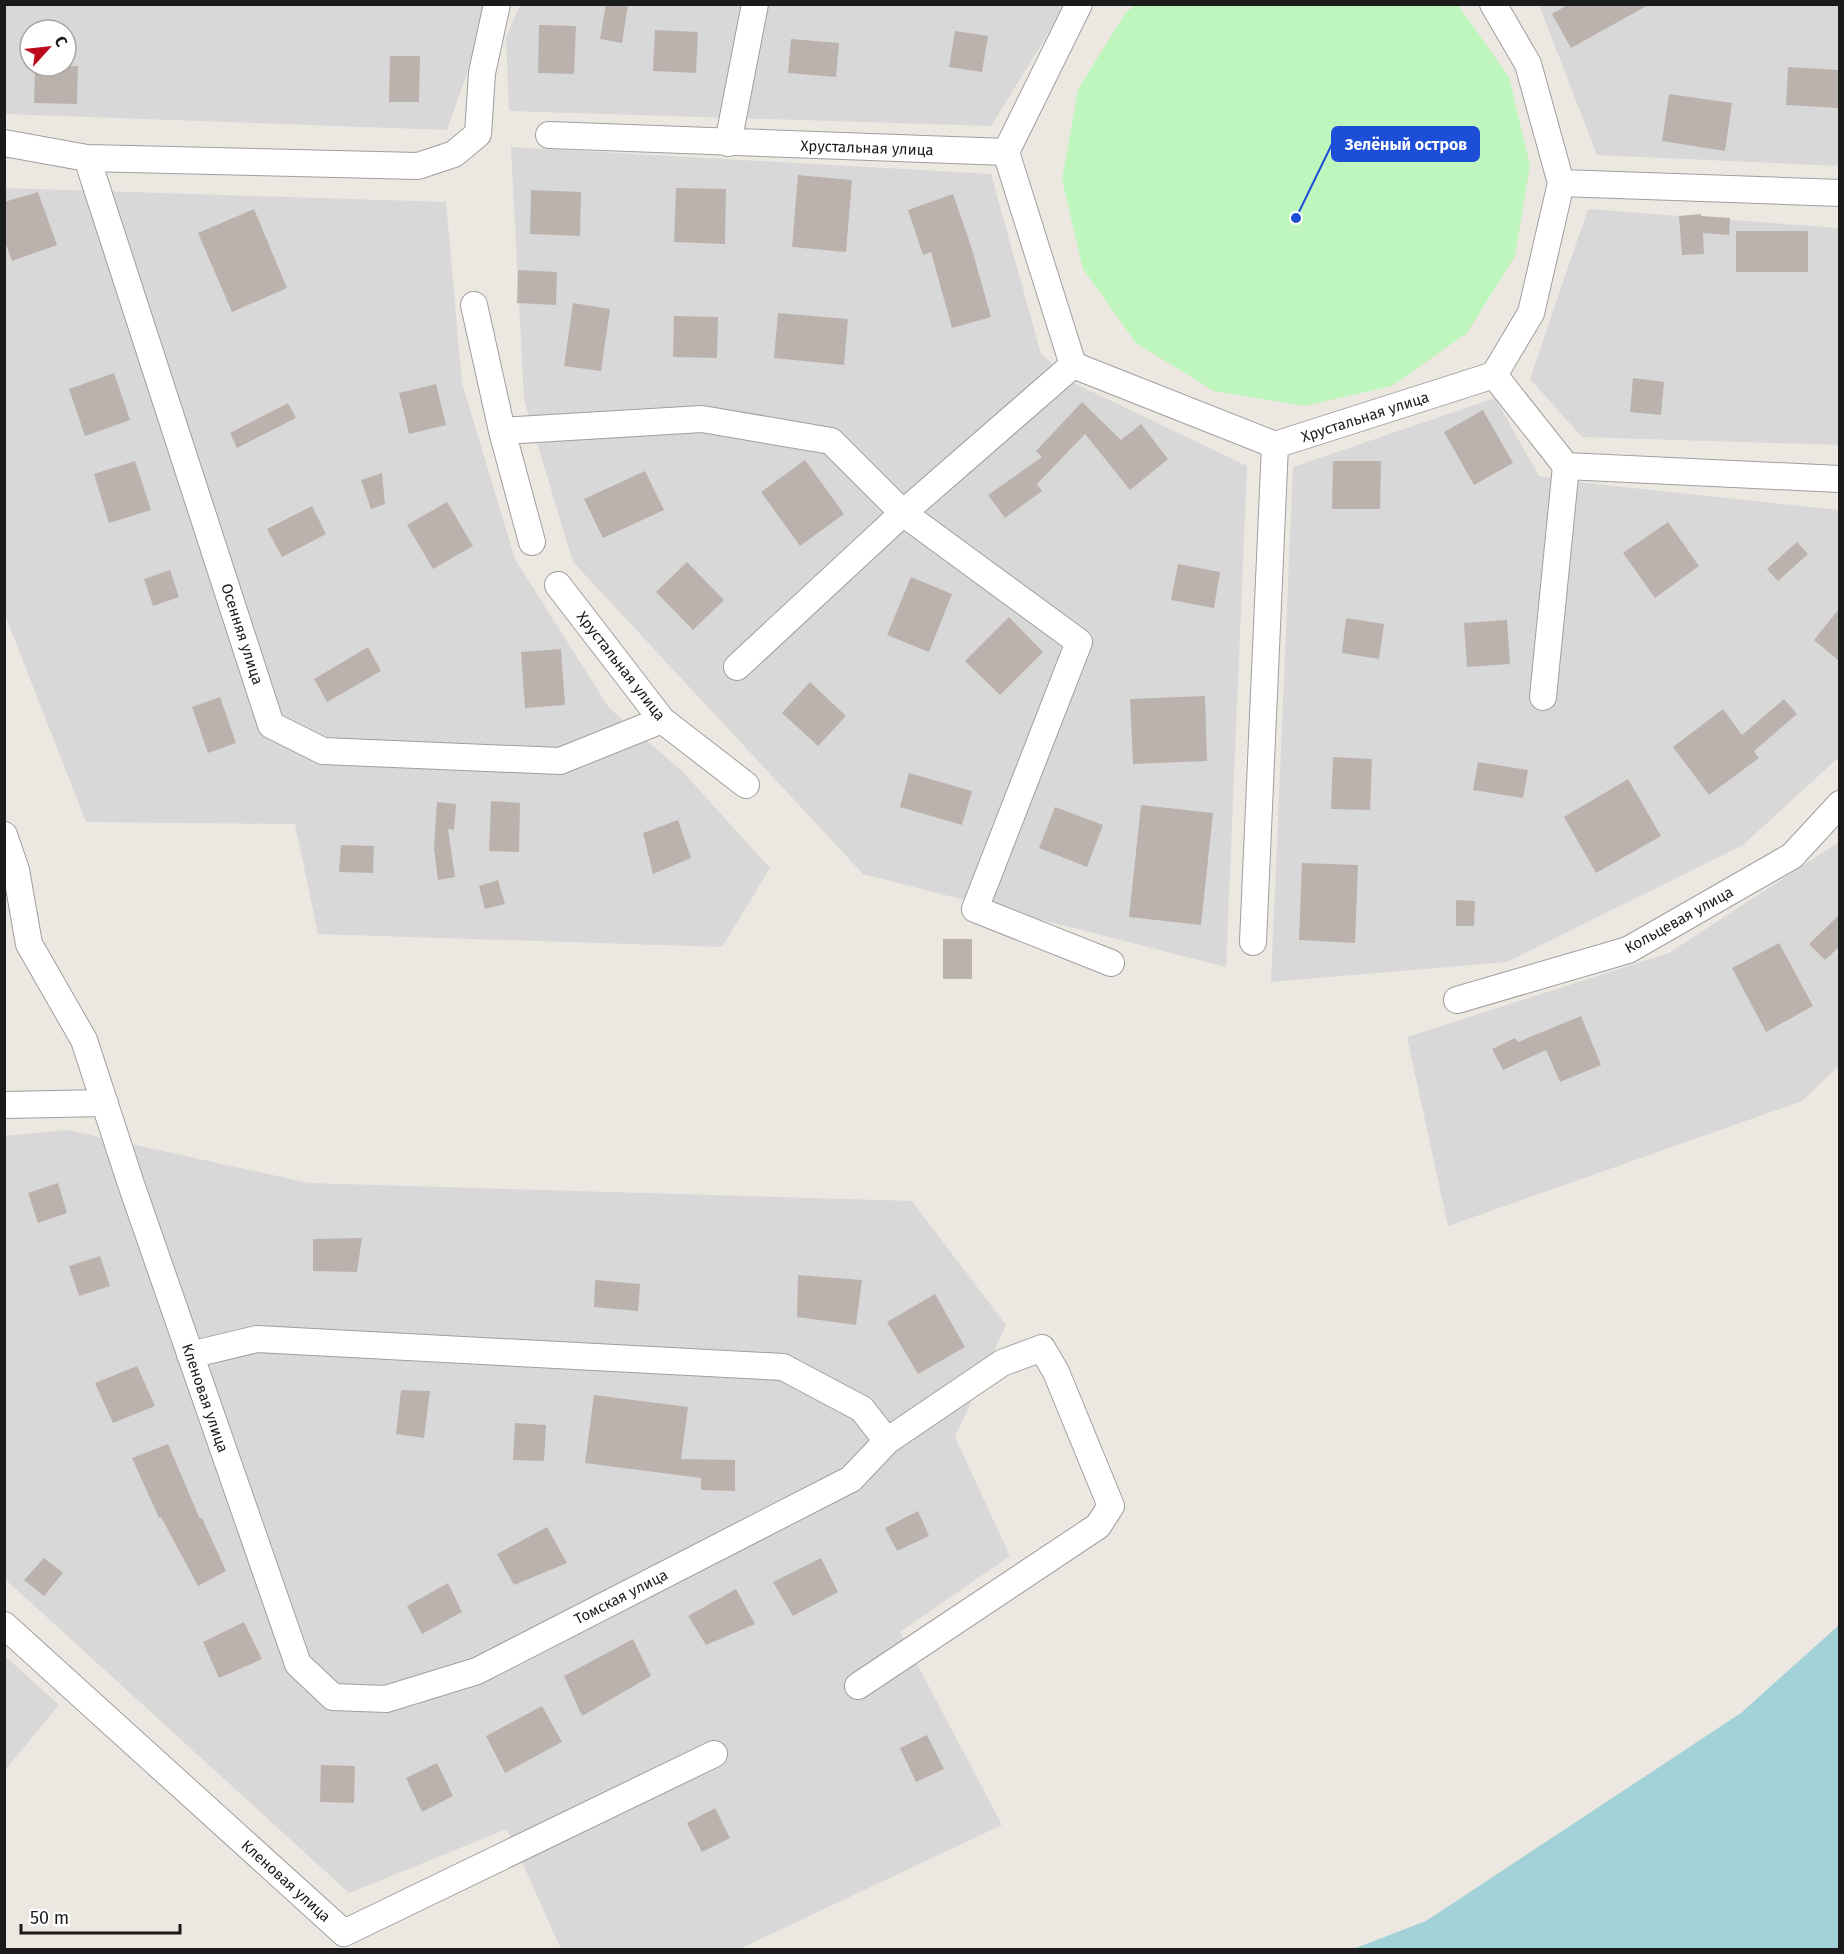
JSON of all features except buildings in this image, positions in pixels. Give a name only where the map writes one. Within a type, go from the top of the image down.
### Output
[{"type":"street","points":[[4,142],[87,158],[418,166],[454,154],[478,134],[482,73],[497,4]]},
{"type":"street","points":[[728,143],[755,4]]},
{"type":"street","points":[[1073,365],[1006,152],[1079,4]]},
{"type":"street","points":[[1493,4],[1528,64],[1561,183],[1531,313],[1494,375],[1566,466],[1543,697]]},
{"type":"street","name":"Хрустальная улица","points":[[549,135],[1006,152]]},
{"type":"street","name":"Осенняя улица","points":[[87,158],[271,725],[323,751],[560,761],[662,720]]},
{"type":"street","points":[[1561,183],[1839,194]]},
{"type":"street","points":[[474,305],[502,432],[532,542]]},
{"type":"street","points":[[1073,365],[1275,445],[1253,942]]},
{"type":"street","points":[[737,666],[903,513],[1073,365]]},
{"type":"street","name":"Хрустальная улица","points":[[1275,445],[1494,375]]},
{"type":"street","points":[[502,432],[702,419],[831,441],[903,513],[1079,642],[975,909],[1111,963]]},
{"type":"street","points":[[1566,466],[1839,479]]},
{"type":"street","name":"Хрустальная улица","points":[[558,585],[662,720],[746,785]]},
{"type":"street","name":"Кольцевая улица","points":[[1457,1000],[1628,950],[1792,856],[1839,804]]},
{"type":"street","name":"Кленовая улица","points":[[4,835],[16,870],[29,944],[84,1040],[190,1355],[298,1664],[333,1697],[386,1699]]},
{"type":"street","points":[[4,1105],[105,1103]]},
{"type":"street","points":[[190,1355],[256,1339],[783,1367],[862,1409],[887,1441]]},
{"type":"street","name":"Томская улица","points":[[386,1699],[477,1671],[851,1479],[887,1441],[1002,1363],[1042,1348],[1056,1372],[1111,1506],[1098,1526],[858,1686]]},
{"type":"street","name":"Кленовая улица","points":[[4,1625],[344,1933],[714,1754]]},
{"type":"shaded area","points":[[5,5],[491,5],[447,130],[5,114]]},
{"type":"shaded area","points":[[520,5],[1066,5],[991,126],[509,111],[506,37]]},
{"type":"shaded area","points":[[1539,5],[1839,5],[1839,166],[1597,155]]},
{"type":"shaded area","points":[[511,147],[991,174],[1041,354],[1076,384],[1247,466],[1226,967],[863,874],[573,562],[524,400]]},
{"type":"shaded area","points":[[5,188],[446,202],[462,383],[515,559],[609,708],[682,771],[770,868],[722,947],[318,934],[295,824],[86,822],[5,615]]},
{"type":"shaded area","points":[[1588,209],[1839,228],[1839,445],[1582,437],[1530,379]]},
{"type":"shaded area","points":[[1495,398],[1539,476],[1839,510],[1839,757],[1743,845],[1507,962],[1271,982],[1293,467]]},
{"type":"shaded area","points":[[1839,842],[1839,1066],[1802,1101],[1448,1226],[1407,1037],[1669,953]]},
{"type":"shaded area","points":[[67,1130],[309,1183],[912,1201],[1006,1325],[955,1437],[1010,1556],[900,1632],[1002,1825],[739,1949],[561,1949],[507,1829],[349,1893],[5,1579],[4,1136]]},
{"type":"shaded area","points":[[5,1656],[59,1705],[4,1770]]},
{"type":"green space","points":[[1136,5],[1458,5],[1509,77],[1530,165],[1515,256],[1467,333],[1392,386],[1304,406],[1214,391],[1136,343],[1083,269],[1062,180],[1078,89],[1126,12]]},
{"type":"water","points":[[1839,1625],[1839,1949],[1353,1949],[1426,1921],[1741,1713]]},
{"type":"place","name":"Зелёный остров","points":[[1296,218]]}]
